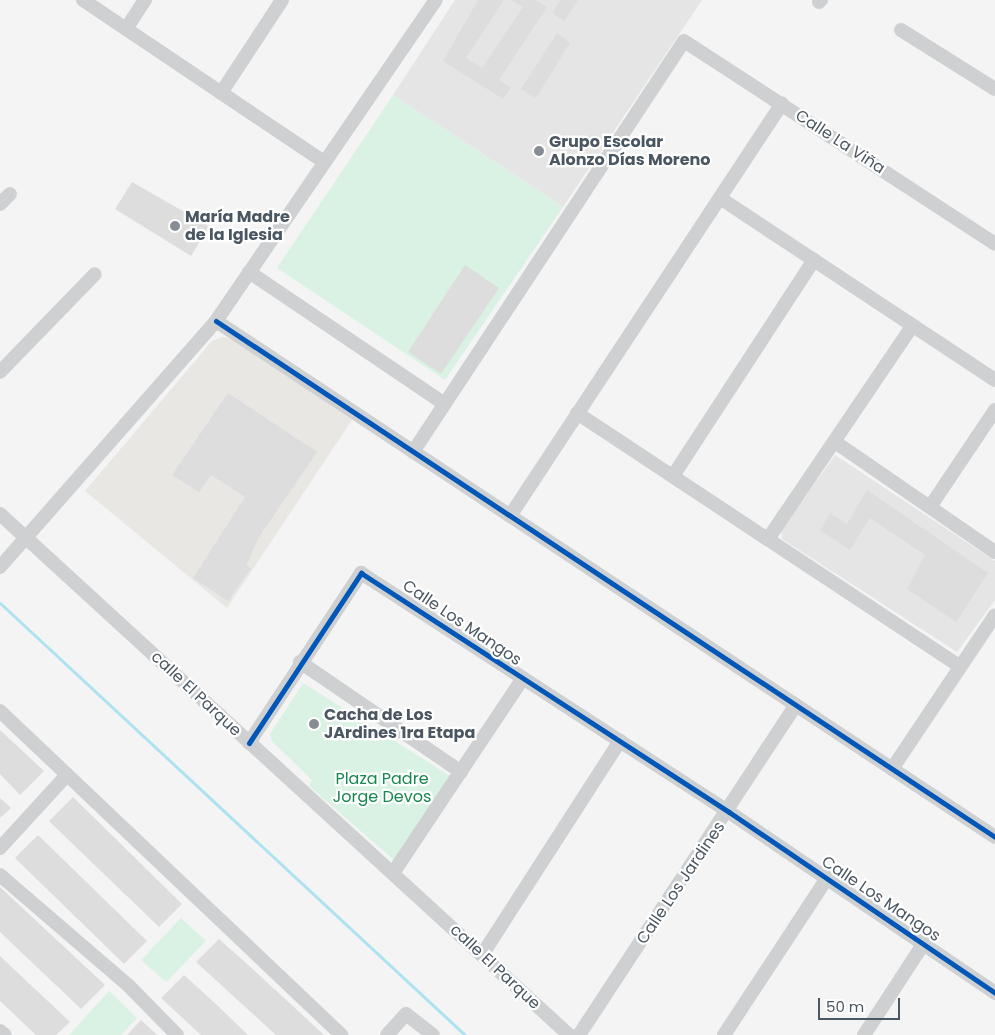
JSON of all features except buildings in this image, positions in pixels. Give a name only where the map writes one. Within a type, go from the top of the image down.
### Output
[{"type":"street","points":[[83,0],[324,162]]},
{"type":"street","points":[[126,28],[145,0]]},
{"type":"street","points":[[221,92],[282,0]]},
{"type":"street","points":[[0,567],[216,321],[436,0]]},
{"type":"street","points":[[901,30],[994,88]]},
{"type":"street","name":"Calle La Viña","points":[[443,403],[684,42],[995,244]]},
{"type":"street","points":[[510,516],[782,104]]},
{"type":"street","points":[[720,198],[995,380]]},
{"type":"street","points":[[673,476],[814,260]]},
{"type":"street","points":[[249,272],[443,403],[412,452]]},
{"type":"street","points":[[0,372],[95,274]]},
{"type":"street","points":[[216,321],[995,838]]},
{"type":"street","points":[[768,540],[913,326]]},
{"type":"street","points":[[930,507],[995,410]]},
{"type":"street","points":[[577,413],[959,666]]},
{"type":"street","points":[[835,442],[995,552]]},
{"type":"street","name":"calle El Parque","points":[[0,514],[569,1035]]},
{"type":"street","name":"Calle Los Mangos","points":[[249,743],[300,662],[362,573],[752,828],[995,993]]},
{"type":"street","points":[[892,769],[959,666],[995,615]]},
{"type":"street","points":[[300,662],[461,772]]},
{"type":"street","points":[[393,873],[523,678]]},
{"type":"street","name":"Calle Los Jardines","points":[[578,1035],[724,810],[796,705]]},
{"type":"street","points":[[0,711],[342,1035]]},
{"type":"street","points":[[482,955],[620,741]]},
{"type":"street","points":[[0,848],[67,775]]},
{"type":"street","points":[[0,875],[128,985],[177,1035]]},
{"type":"street","points":[[724,1035],[827,878]]},
{"type":"street","points":[[864,1035],[924,943]]},
{"type":"street","points":[[387,1035],[406,1014],[433,1035]]},
{"type":"street","points":[[0,1031],[5,1035]]},
{"type":"shaded area","name":"Grupo Escolar Alonzo Días Moreno","points":[[455,0],[702,0],[563,207],[393,95]]},
{"type":"shaded area","points":[[223,337],[235,340],[352,420],[227,608],[85,491],[212,341]]},
{"type":"shaded area","points":[[835,455],[995,561],[995,600],[957,652],[782,539],[781,531]]},
{"type":"green space","points":[[393,95],[563,207],[445,380],[277,268]]},
{"type":"green space","name":"Plaza Padre Jorge Devos","points":[[303,683],[450,776],[395,861],[309,786],[312,780],[272,741],[270,734]]},
{"type":"green space","points":[[181,918],[206,941],[166,982],[141,960]]},
{"type":"green space","points":[[109,991],[137,1018],[121,1035],[69,1035]]},
{"type":"waterway","points":[[0,603],[465,1035]]},
{"type":"cycle path","points":[[216,321],[995,837]]},
{"type":"cycle path","points":[[249,743],[361,573],[729,812],[995,993]]},
{"type":"place","name":"Grupo Escolar Alonzo Días Moreno","points":[[539,151]]},
{"type":"place","name":"María Madre de la Iglesia","points":[[175,226]]},
{"type":"place","name":"Cacha de Los JArdines 1ra Etapa","points":[[314,724]]}]
